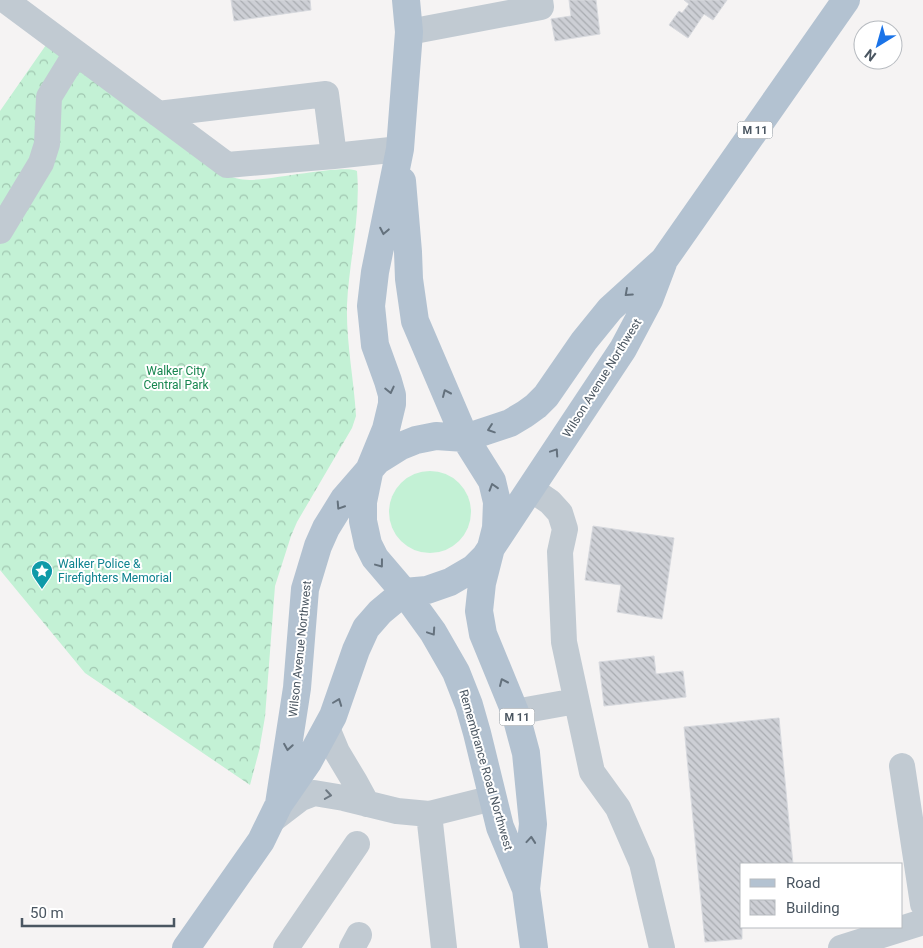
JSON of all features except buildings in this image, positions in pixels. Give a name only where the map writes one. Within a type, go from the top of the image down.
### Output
[{"type":"main road","name":"Remembrance Road Northwest","points":[[406,0],[409,32],[400,149],[375,272],[371,306],[375,345],[390,388],[392,404],[386,429],[370,468],[363,502],[363,522],[366,539],[375,558],[404,592],[433,632],[456,672],[469,704],[500,827],[526,889]]},
{"type":"main road","name":"Wilson Avenue Northwest","points":[[275,812],[297,688],[302,608],[308,576],[326,528],[344,499],[370,468],[392,450],[416,440],[436,436],[465,438],[510,422],[526,414],[536,406],[546,396],[610,309],[664,260],[846,0]]},
{"type":"main road","name":"Remembrance Road Northwest","points":[[400,149],[409,279],[415,321],[465,438],[488,474],[494,488],[498,516],[480,598],[481,625],[487,646],[515,712],[526,753],[533,824],[526,889],[534,948]]},
{"type":"main road","name":"Wilson Avenue Northwest","points":[[191,946],[261,841],[275,812],[327,728],[338,704],[362,634],[380,612],[404,592],[427,590],[450,582],[474,568],[489,551],[631,334],[649,300],[664,260]]},
{"type":"lane","points":[[5,0],[227,165],[400,149]]},
{"type":"lane","points":[[409,32],[541,7],[540,0]]},
{"type":"lane","points":[[0,231],[41,163],[47,144],[49,97],[76,53]]},
{"type":"lane","points":[[158,114],[326,94],[334,156]]},
{"type":"lane","points":[[531,489],[550,502],[560,513],[565,528],[560,552],[564,642],[592,772],[618,808],[642,863],[662,948]]},
{"type":"lane","points":[[515,712],[576,701]]},
{"type":"lane","points":[[327,728],[337,752],[367,804]]},
{"type":"lane","points":[[902,766],[923,904]]},
{"type":"lane","points":[[275,812],[314,793],[344,798],[396,811],[429,814],[494,798]]},
{"type":"lane","points":[[429,814],[444,948]]},
{"type":"lane","points":[[286,948],[357,844]]},
{"type":"lane","points":[[841,948],[923,922]]},
{"type":"green space","name":"Walker City Central Park","points":[[46,45],[223,174],[250,180],[338,169],[357,171],[356,222],[347,305],[356,416],[352,428],[297,522],[275,586],[265,717],[250,785],[85,673],[0,570],[0,111]]},
{"type":"green space","points":[[430,471],[446,474],[459,483],[468,496],[471,512],[468,528],[459,541],[446,550],[430,553],[414,550],[401,541],[392,528],[389,512],[392,496],[401,483],[414,474]]},
{"type":"place","name":"Walker Police & Firefighters Memorial","points":[[42,590]]}]
